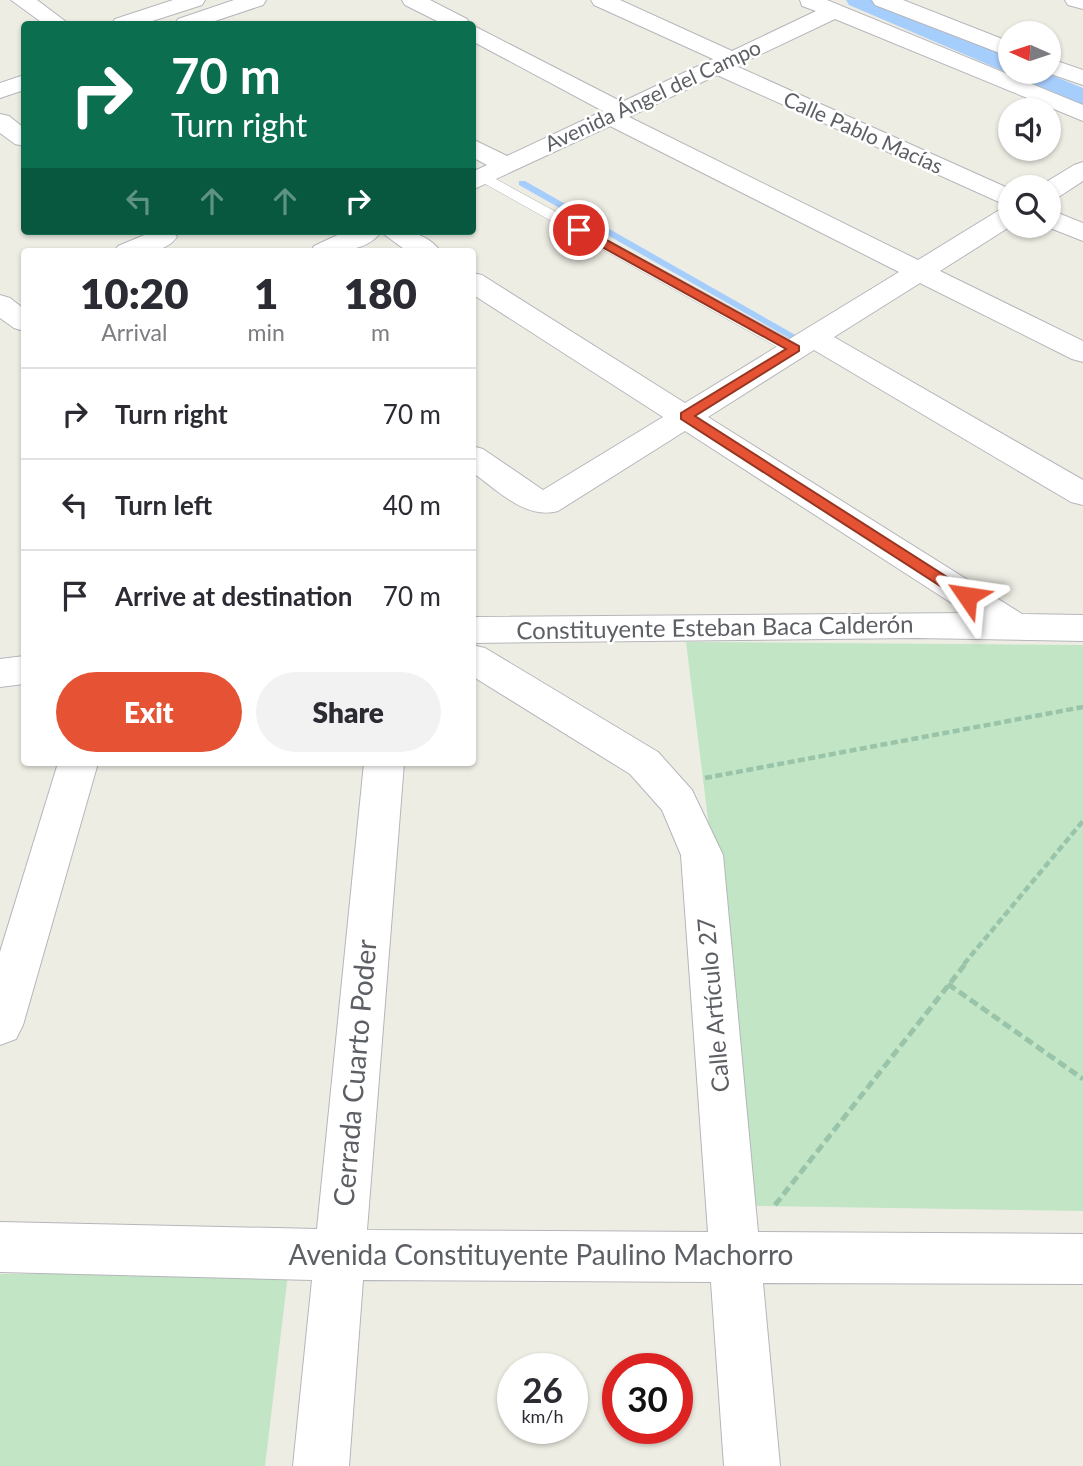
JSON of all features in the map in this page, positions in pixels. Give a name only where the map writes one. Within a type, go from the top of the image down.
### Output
[{"type":"street","points":[[22,0],[54,21]]},
{"type":"street","points":[[132,21],[194,0]]},
{"type":"street","points":[[413,0],[453,21]]},
{"type":"street","name":"Calle Pablo Macías","points":[[602,0],[724,63],[998,193]]},
{"type":"street","points":[[808,0],[1083,114]]},
{"type":"street","points":[[883,0],[998,45]]},
{"type":"street","points":[[1076,0],[1083,2]]},
{"type":"street","name":"Avenida Ángel del Campo","points":[[478,179],[834,11]]},
{"type":"street","points":[[200,21],[244,12]]},
{"type":"street","points":[[476,34],[616,114],[1083,353]]},
{"type":"street","points":[[0,67],[21,60]]},
{"type":"street","points":[[1061,70],[1083,78]]},
{"type":"street","points":[[0,91],[21,83]]},
{"type":"street","points":[[0,111],[21,104]]},
{"type":"street","points":[[0,121],[21,137]]},
{"type":"street","points":[[476,148],[506,166]]},
{"type":"street","points":[[1061,184],[1083,170]]},
{"type":"street","points":[[476,459],[529,497],[545,503],[998,222]]},
{"type":"street","points":[[1061,223],[1083,233]]},
{"type":"street","points":[[332,248],[360,235]]},
{"type":"street","points":[[400,235],[421,248]]},
{"type":"street","points":[[141,248],[167,240]]},
{"type":"street","points":[[476,284],[1014,626]]},
{"type":"street","points":[[804,343],[1083,494]]},
{"type":"street","name":"Constituyente Esteban Baca Calderón","points":[[476,630],[1014,626],[1083,628]]},
{"type":"street","name":"Calle Artículo 27","points":[[476,661],[562,715],[626,749],[644,762],[667,786],[690,822],[702,855],[752,1466]]},
{"type":"street","points":[[0,673],[21,670]]},
{"type":"street","points":[[0,1025],[77,766]]},
{"type":"street","name":"Cerrada Cuarto Poder","points":[[321,1466],[384,766]]},
{"type":"street","name":"Avenida Constituyente Paulino Machorro","points":[[0,1247],[338,1255],[1083,1259]]},
{"type":"lane","points":[[478,179],[804,343]]},
{"type":"path","points":[[667,786],[1083,707]]},
{"type":"path","points":[[735,1257],[948,984],[1083,821]]},
{"type":"path","points":[[948,984],[1083,1079]]},
{"type":"green space","points":[[686,642],[1083,645],[1083,1211],[756,1206]]},
{"type":"green space","points":[[0,1274],[288,1274],[265,1466],[0,1466]]},
{"type":"waterway","points":[[857,0],[998,61]]},
{"type":"waterway","points":[[1052,84],[1083,97]]},
{"type":"waterway","points":[[522,183],[808,345]]},
{"type":"route","points":[[579,230],[794,349],[686,416],[967,596]]}]
